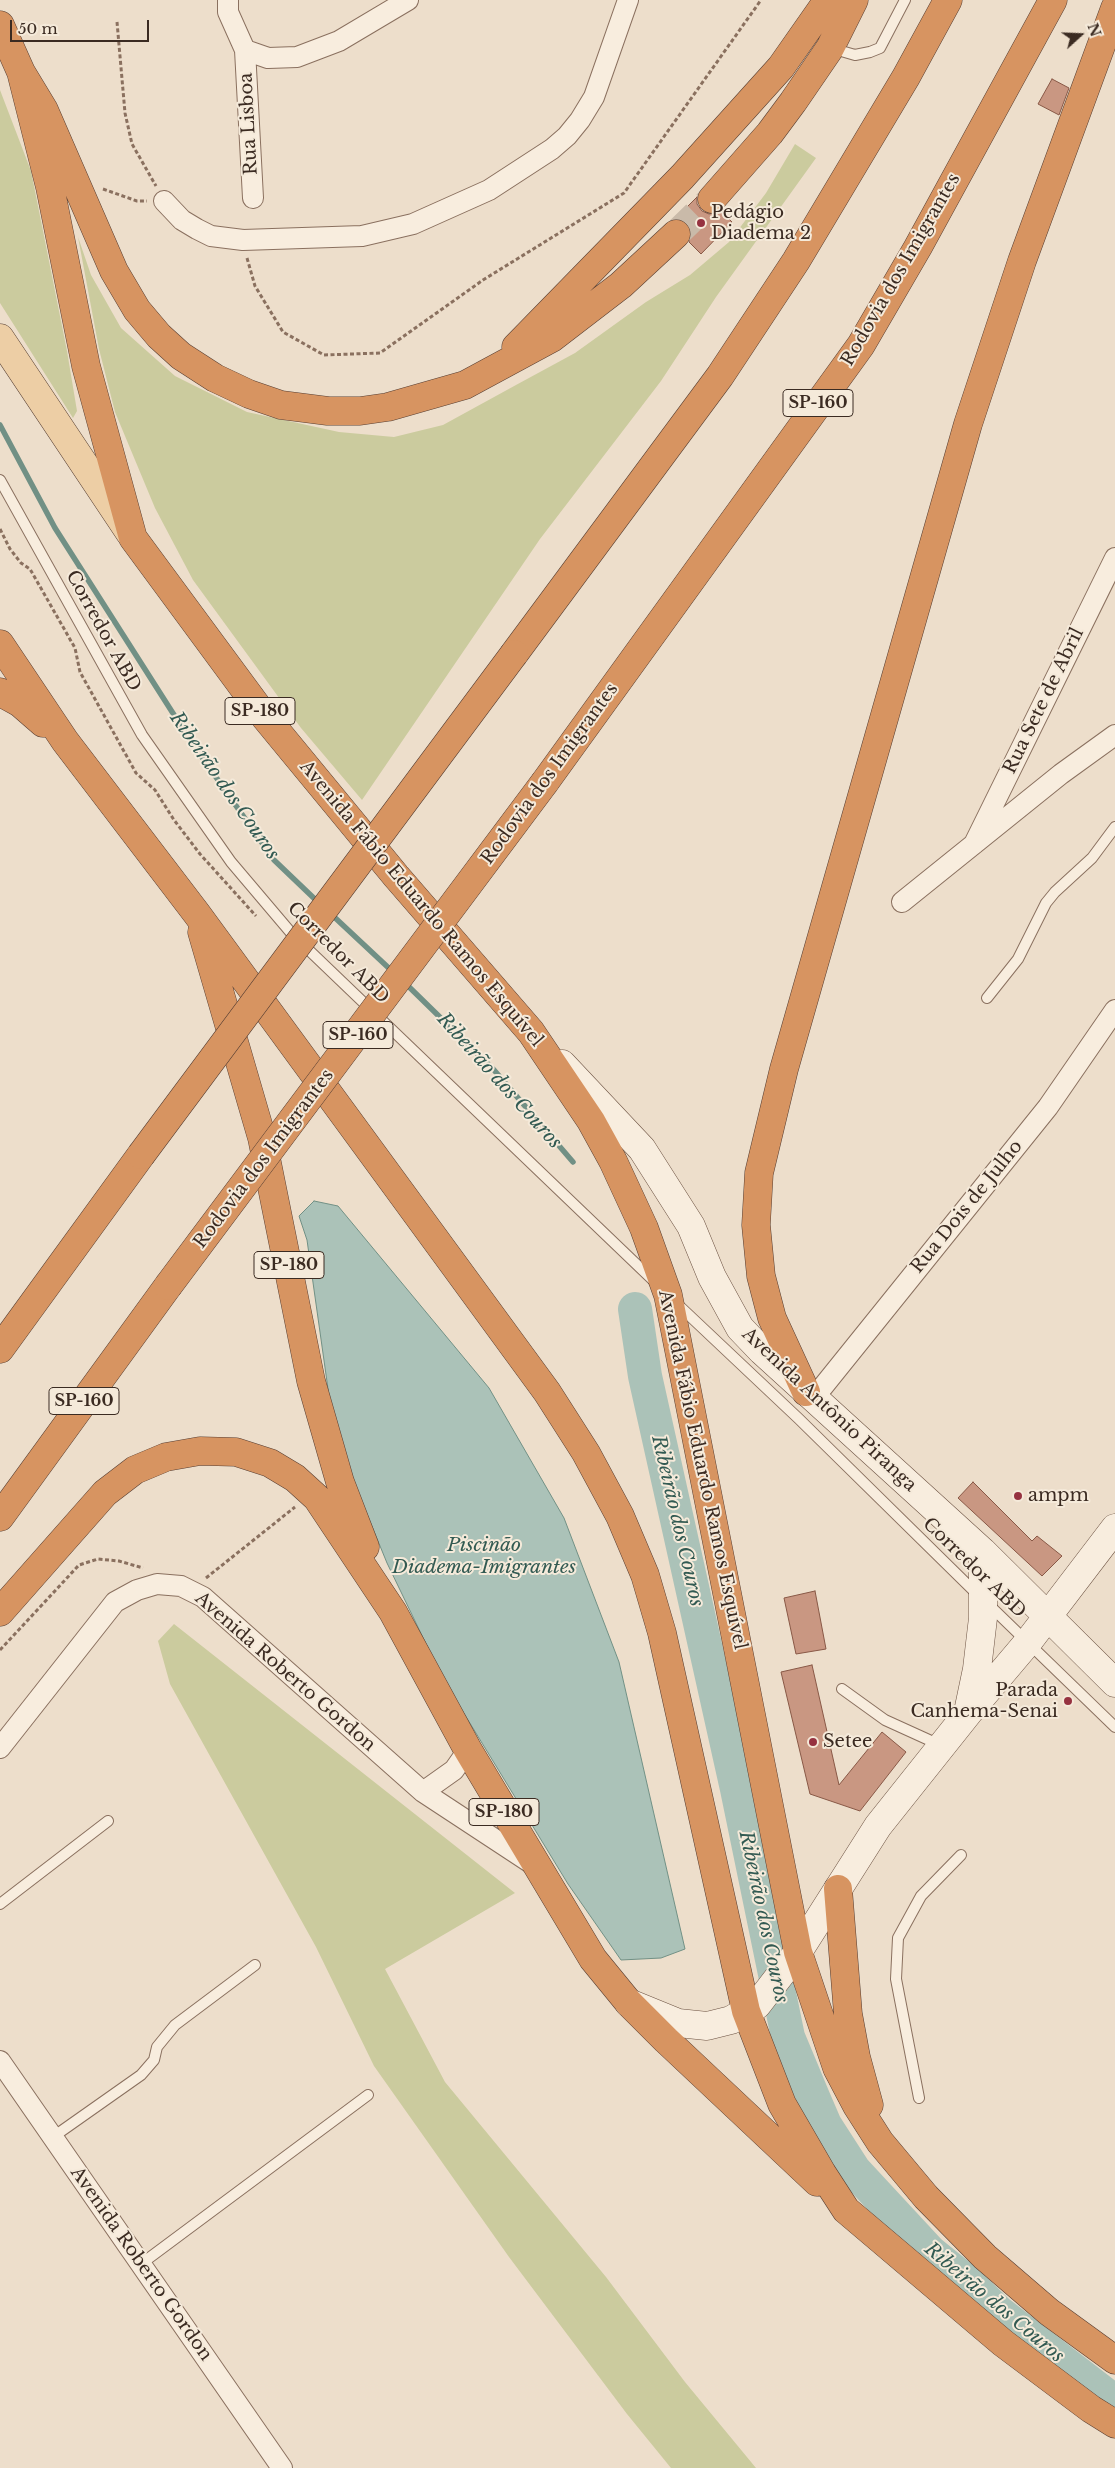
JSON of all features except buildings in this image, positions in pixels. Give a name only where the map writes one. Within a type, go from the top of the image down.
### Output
[{"type":"highway","points":[[498,366],[689,170],[781,67],[828,0]]},
{"type":"highway","points":[[712,199],[770,133],[830,48],[854,0]]},
{"type":"highway","points":[[0,1349],[720,376],[796,261],[906,77],[948,0]]},
{"type":"highway","name":"Rodovia dos Imigrantes","points":[[0,1517],[168,1286],[545,782],[861,345],[923,239],[1053,0]]},
{"type":"highway","points":[[810,1396],[772,1318],[761,1276],[756,1225],[759,1173],[787,1059],[968,424],[1022,261],[1115,8]]},
{"type":"highway","points":[[0,25],[21,72],[44,110],[114,271],[137,310],[158,336],[181,356],[215,378],[249,394],[281,405],[360,411],[388,408],[465,385],[552,338],[590,310],[676,234]]},
{"type":"highway","points":[[21,72],[50,187],[86,366],[134,538]]},
{"type":"highway","name":"Avenida Fábio Eduardo Ramos Esquível","points":[[134,538],[265,717],[396,876],[531,1032],[591,1121],[613,1161],[644,1228],[668,1296],[794,1957],[837,2068],[857,2106],[880,2142],[926,2197],[985,2257],[1049,2312],[1115,2360]]},
{"type":"highway","name":"SP-180","points":[[0,644],[65,741],[197,914],[262,1138],[311,1381],[327,1441],[355,1524],[393,1612],[468,1750],[594,1960],[629,2003]]},
{"type":"highway","points":[[0,692],[20,703],[65,741]]},
{"type":"highway","points":[[197,914],[547,1392],[586,1453],[620,1516],[645,1574],[662,1633],[752,2008],[782,2104],[846,2210]]},
{"type":"highway","points":[[0,1612],[105,1493],[136,1470],[166,1457],[200,1451],[236,1452],[270,1463],[296,1478],[317,1498],[328,1512],[393,1612]]},
{"type":"highway","points":[[838,1889],[848,2014],[856,2057],[880,2142]]},
{"type":"highway","points":[[629,2003],[846,2210],[1003,2343],[1090,2409],[1115,2424]]},
{"type":"main road","name":"Avenida Fábio Eduardo Ramos Esquível","points":[[0,338],[134,538]]},
{"type":"main road","name":"Avenida Antônio Piranga","points":[[531,1032],[642,1149],[690,1226],[712,1277],[740,1328],[810,1396],[983,1552],[1115,1683]]},
{"type":"main road","points":[[1046,1616],[1115,1528]]},
{"type":"main road","points":[[968,1713],[977,1669],[983,1618],[983,1552]]},
{"type":"main road","name":"SP-180","points":[[629,2003],[678,2024],[707,2026],[732,2020],[752,2008],[794,1957],[878,1826],[968,1713],[1028,1642],[1046,1616]]},
{"type":"street","name":"Rua Lisboa","points":[[228,0],[228,12],[245,50],[253,198]]},
{"type":"street","name":"Rua Lisboa","points":[[245,50],[268,58],[297,57],[339,41],[408,0]]},
{"type":"street","points":[[164,201],[182,220],[211,236],[243,240],[362,236],[413,224],[489,190],[552,149],[580,120],[594,97],[628,0]]},
{"type":"street","name":"Rua Sete de Abril","points":[[974,844],[1115,558]]},
{"type":"street","points":[[902,902],[1115,735]]},
{"type":"street","name":"Rua Dois de Julho","points":[[810,1396],[1048,1107],[1115,1010]]},
{"type":"street","name":"Avenida Roberto Gordon","points":[[0,1748],[116,1602],[136,1590],[157,1584],[181,1586],[203,1596],[423,1792],[536,1866]]},
{"type":"street","points":[[423,1792],[454,1770],[468,1750]]},
{"type":"street","name":"Avenida Roberto Gordon","points":[[0,2060],[282,2468]]},
{"type":"lane","points":[[830,48],[855,55],[880,48],[905,0]]},
{"type":"lane","name":"Corredor ABD","points":[[0,480],[142,735],[231,862],[292,934],[668,1296],[799,1419],[1115,1727]]},
{"type":"lane","points":[[987,998],[1018,959],[1046,903],[1055,892],[1092,858],[1115,827]]},
{"type":"lane","points":[[842,1689],[885,1720],[942,1746]]},
{"type":"lane","points":[[0,1904],[108,1821]]},
{"type":"lane","points":[[919,2098],[896,1979],[898,1938],[920,1896],[961,1856]]},
{"type":"lane","points":[[53,2137],[141,2075],[154,2060],[157,2047],[175,2025],[255,1965]]},
{"type":"lane","points":[[141,2264],[368,2096]]},
{"type":"path","points":[[243,240],[255,286],[283,332],[324,355],[380,353],[483,280],[624,193],[761,0]]},
{"type":"path","points":[[70,173],[111,194],[137,201],[164,201],[132,144],[125,113],[117,22]]},
{"type":"path","points":[[276,1522],[299,1503]]},
{"type":"green space","points":[[0,90],[31,171],[67,351],[77,411],[73,418],[0,303]]},
{"type":"green space","points":[[795,144],[816,158],[716,297],[661,381],[540,539],[362,800],[301,728],[193,580],[155,508],[115,412],[99,349],[78,237],[91,275],[121,328],[175,376],[247,412],[339,432],[394,437],[443,425],[575,353],[646,302],[690,275],[729,242],[766,193]]},
{"type":"green space","points":[[174,1624],[515,1893],[385,1969],[445,2082],[606,2277],[685,2382],[756,2468],[671,2468],[627,2414],[509,2257],[374,2066],[316,1947],[170,1684],[158,1641]]},
{"type":"water","name":"Piscinão Diadema-Imigrantes","points":[[314,1201],[338,1206],[489,1388],[564,1518],[619,1662],[685,1949],[661,1958],[621,1960],[568,1884],[443,1679],[387,1563],[355,1485],[330,1403],[307,1240],[299,1216]]},
{"type":"waterway","name":"Ribeirão dos Couros","points":[[0,425],[55,528],[190,740],[274,860],[320,904]]},
{"type":"waterway","name":"Ribeirão dos Couros","points":[[331,914],[393,972]]},
{"type":"waterway","name":"Ribeirão dos Couros","points":[[404,982],[494,1070],[573,1162]]},
{"type":"waterway","name":"Ribeirão dos Couros","points":[[635,1309],[645,1376],[737,1789],[788,2037],[825,2125],[854,2170],[930,2252],[966,2281],[998,2312],[1115,2402]]},
{"type":"tunnel","points":[[676,234],[712,199]]},
{"type":"place","name":"Pedágio Diadema 2","points":[[701,223]]},
{"type":"place","name":"ampm","points":[[1018,1496]]},
{"type":"place","name":"Parada Canhema-Senai","points":[[1068,1701]]},
{"type":"place","name":"Setee","points":[[813,1742]]}]
